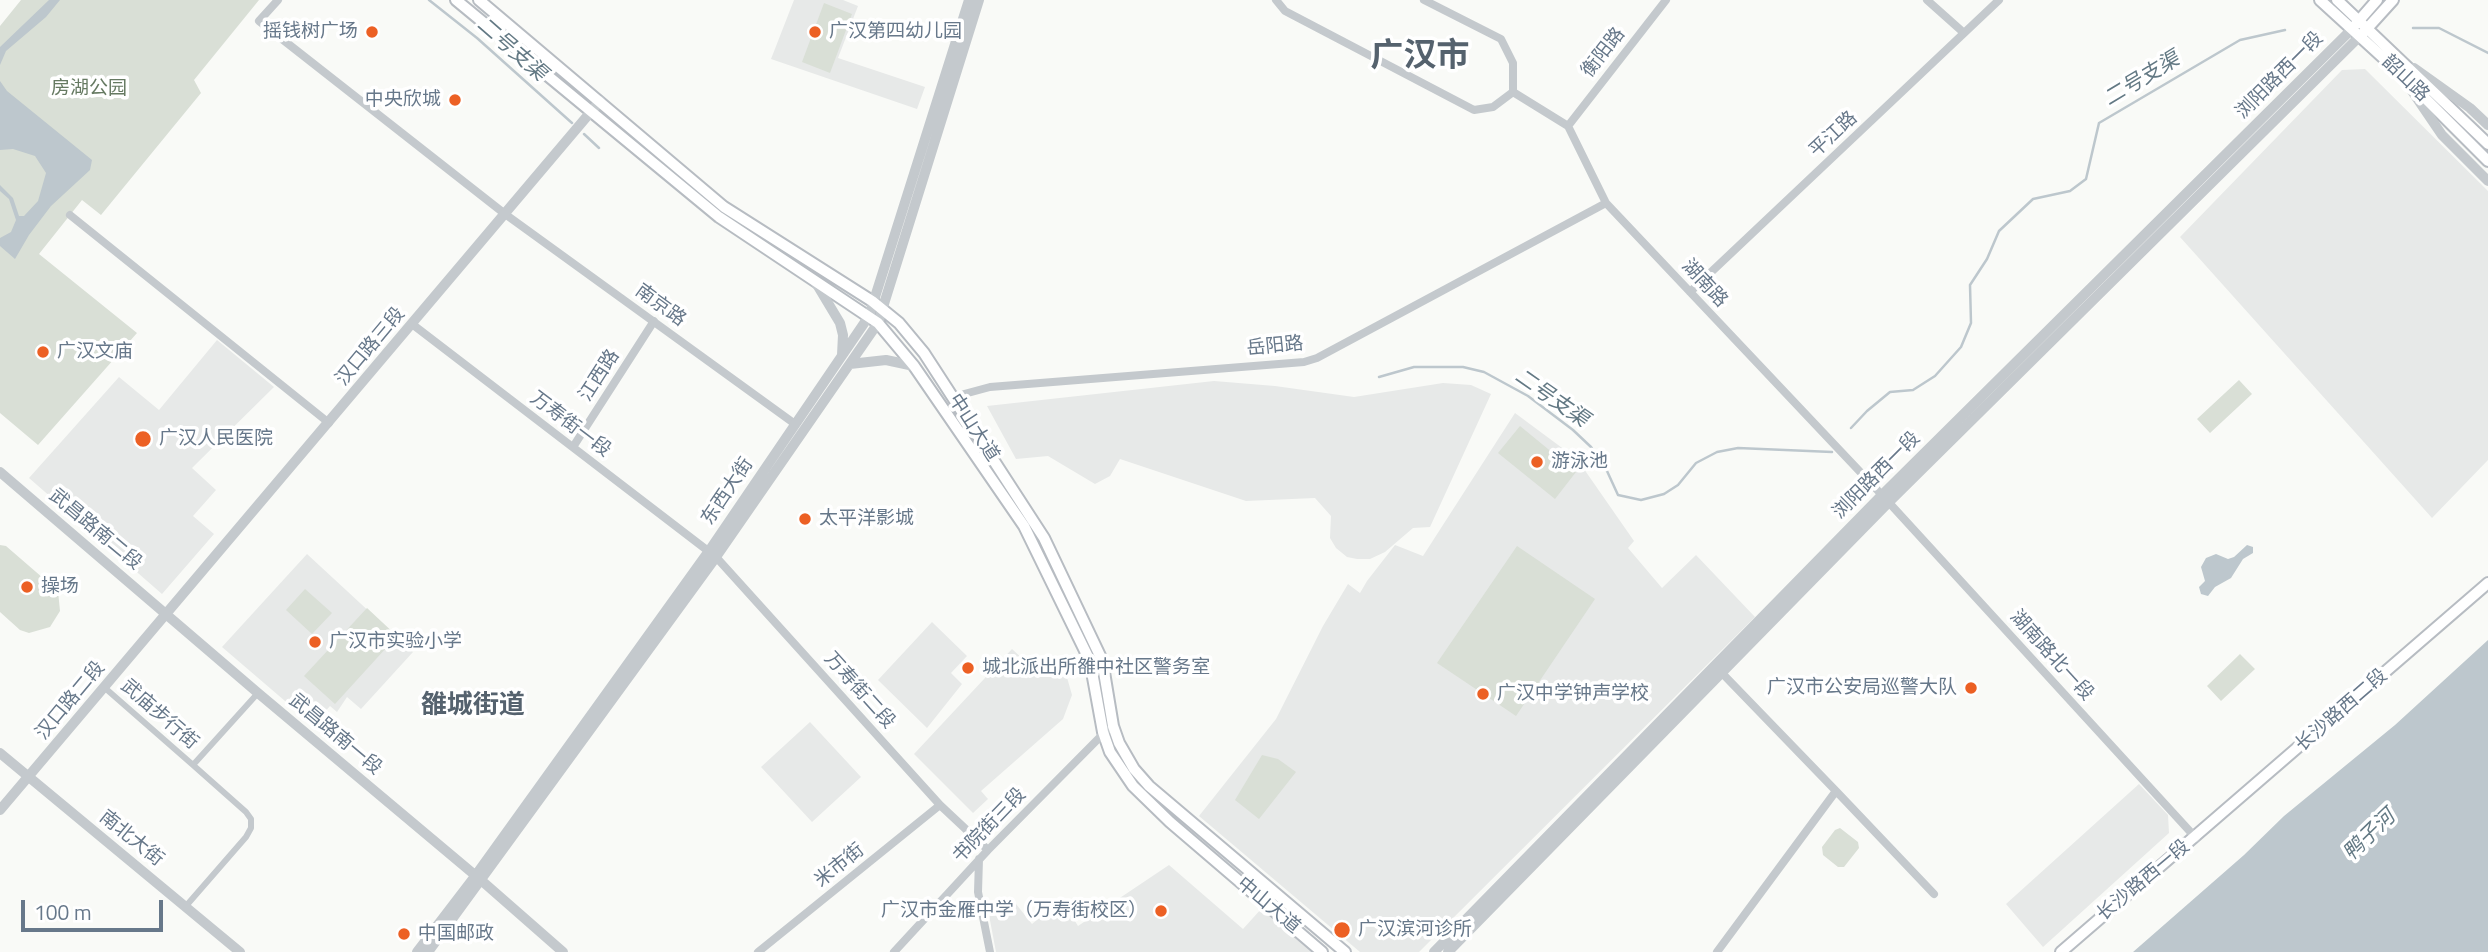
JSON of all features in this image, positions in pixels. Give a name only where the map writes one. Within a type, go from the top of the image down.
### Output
[{"type":"main road","name":"中山大道","points":[[456,0],[719,217],[873,319],[914,366],[1024,526],[1090,661],[1103,732],[1110,752],[1133,786],[1170,822],[1322,952]]},
{"type":"main road","name":"中山大道","points":[[479,0],[724,207],[876,304],[900,323],[924,353],[1044,538],[1102,660],[1113,726],[1119,744],[1134,769],[1149,786],[1345,952]]},
{"type":"main road","name":"韶山路","points":[[2320,0],[2359,29],[2488,144]]},
{"type":"main road","name":"韶山路","points":[[2337,0],[2359,29]]},
{"type":"main road","points":[[2359,29],[2377,0]]},
{"type":"main road","points":[[2359,29],[2393,0]]},
{"type":"main road","name":"韶山路","points":[[2402,67],[2488,160]]},
{"type":"main road","name":"长沙路西二段","points":[[2196,838],[2488,583]]},
{"type":"main road","name":"长沙路西一段","points":[[2061,952],[2196,838]]},
{"type":"street","name":"南京路","points":[[278,0],[259,21],[506,214],[796,424]]},
{"type":"street","name":"东西大街","points":[[428,952],[849,364],[873,319],[969,0]]},
{"type":"street","name":"东西大街","points":[[876,304],[979,0]]},
{"type":"street","points":[[1276,0],[1285,11],[1474,110],[1493,107],[1513,93]]},
{"type":"street","points":[[1424,0],[1501,39],[1513,63],[1513,93]]},
{"type":"street","name":"衡阳路","points":[[1568,125],[1666,0]]},
{"type":"street","points":[[1927,0],[1964,33]]},
{"type":"street","name":"平江路","points":[[1690,292],[1999,0]]},
{"type":"street","name":"浏阳路西一段","points":[[1434,952],[2359,29]]},
{"type":"street","points":[[2402,67],[2470,108],[2488,125]]},
{"type":"street","points":[[2402,67],[2442,135],[2488,181]]},
{"type":"street","points":[[1513,93],[1568,125]]},
{"type":"street","name":"汉口路三段","points":[[167,614],[600,102]]},
{"type":"street","name":"湖南路","points":[[1568,125],[1606,204],[1886,499]]},
{"type":"street","name":"岳阳路","points":[[953,397],[990,387],[1317,359],[1606,204]]},
{"type":"street","points":[[70,215],[329,423]]},
{"type":"street","points":[[814,279],[840,323],[843,335],[842,356]]},
{"type":"street","name":"东西大街","points":[[712,554],[842,356],[873,319]]},
{"type":"street","name":"江西路","points":[[573,447],[654,321]]},
{"type":"street","name":"万寿街一段","points":[[412,324],[712,554]]},
{"type":"street","points":[[849,364],[886,360],[914,366]]},
{"type":"street","name":"武昌路南二段","points":[[0,472],[167,614]]},
{"type":"street","name":"湖南路北一段","points":[[1886,499],[2196,838]]},
{"type":"street","name":"万寿街二段","points":[[712,554],[940,805],[988,850]]},
{"type":"street","name":"汉口路二段","points":[[0,810],[167,614]]},
{"type":"street","name":"武昌路南一段","points":[[167,614],[563,952]]},
{"type":"street","points":[[1448,952],[1719,670],[1934,894]]},
{"type":"street","name":"武庙步行街","points":[[104,688],[251,819],[251,828],[246,837],[186,906]]},
{"type":"street","name":"武庙步行街","points":[[193,765],[258,693]]},
{"type":"street","name":"书院街三段","points":[[894,952],[979,859],[1103,732],[1113,726]]},
{"type":"street","name":"南北大街","points":[[0,753],[240,952]]},
{"type":"street","points":[[1717,952],[1836,791]]},
{"type":"street","name":"米市街","points":[[758,952],[940,805]]},
{"type":"street","points":[[979,859],[978,892],[990,952]]},
{"type":"street","name":"东西大街","points":[[417,952],[479,878]]},
{"type":"shaded area","name":"广汉第四幼儿园","points":[[794,0],[843,0],[858,6],[838,58],[925,87],[917,109],[771,59]]},
{"type":"shaded area","points":[[2365,69],[2488,191],[2488,460],[2432,518],[2180,237],[2342,70]]},
{"type":"shaded area","name":"广汉人民医院","points":[[217,340],[274,387],[192,468],[216,490],[193,516],[214,534],[162,594],[29,478],[119,377],[159,410]]},
{"type":"shaded area","points":[[1214,381],[1354,397],[1443,383],[1471,385],[1491,394],[1430,527],[1413,528],[1385,552],[1370,559],[1347,557],[1336,548],[1330,538],[1331,516],[1315,498],[1246,501],[1120,459],[1110,476],[1095,484],[1048,456],[1016,459],[987,406]]},
{"type":"shaded area","name":"广汉中学钟声学校","points":[[1515,413],[1577,459],[1634,541],[1628,548],[1662,588],[1696,555],[1755,617],[1419,952],[1360,952],[1199,816],[1276,719],[1323,626],[1348,584],[1360,593],[1395,545],[1423,556]]},
{"type":"shaded area","name":"广汉市实验小学","points":[[307,554],[413,652],[361,709],[347,697],[337,712],[330,706],[313,725],[222,647]]},
{"type":"shaded area","points":[[932,622],[967,656],[951,673],[962,684],[927,728],[878,680]]},
{"type":"shaded area","points":[[1012,649],[1025,661],[1054,655],[1064,667],[1072,695],[1063,719],[981,791],[988,799],[973,813],[914,754]]},
{"type":"shaded area","points":[[810,722],[861,777],[812,822],[761,767]]},
{"type":"shaded area","points":[[2139,784],[2168,815],[2169,833],[2043,947],[2006,904]]},
{"type":"shaded area","name":"广汉市金雁中学（万寿街校区）","points":[[1169,865],[1243,929],[1262,908],[1313,952],[996,952],[989,915],[1016,904],[1032,924],[1051,908],[1070,913],[1078,926]]},
{"type":"green space","name":"房湖公园","points":[[21,0],[259,0],[194,80],[201,93],[101,215],[82,200],[39,254],[137,333],[38,445],[0,413],[0,26]]},
{"type":"green space","points":[[824,3],[852,14],[830,73],[802,62]]},
{"type":"green space","points":[[2239,380],[2252,394],[2210,433],[2197,419]]},
{"type":"green space","name":"游泳池","points":[[1520,426],[1576,472],[1555,499],[1498,453]]},
{"type":"green space","name":"操场","points":[[0,545],[6,546],[58,591],[60,611],[50,627],[29,633],[20,630],[0,612]]},
{"type":"green space","points":[[1517,546],[1595,599],[1516,716],[1437,663]]},
{"type":"green space","points":[[305,589],[332,613],[312,634],[286,610]]},
{"type":"green space","points":[[367,608],[397,636],[335,704],[304,676]]},
{"type":"green space","points":[[2240,654],[2255,669],[2221,701],[2207,686]]},
{"type":"green space","points":[[1262,755],[1278,759],[1296,772],[1259,819],[1235,800]]},
{"type":"green space","points":[[1840,828],[1858,842],[1859,848],[1844,867],[1838,867],[1823,855],[1822,847],[1835,830]]},
{"type":"water","points":[[49,0],[60,0],[46,17],[6,51],[0,65],[0,47]]},
{"type":"water","points":[[0,81],[7,91],[92,160],[90,170],[51,206],[15,259],[0,246],[0,238],[11,232],[16,220],[9,199],[0,191],[0,185],[13,198],[19,216],[24,216],[38,201],[46,173],[35,156],[13,149],[0,150]]},
{"type":"water","points":[[2247,545],[2253,547],[2253,553],[2243,559],[2231,578],[2215,587],[2208,596],[2201,594],[2199,587],[2205,581],[2201,567],[2206,558],[2216,554],[2228,559]]},
{"type":"water","name":"鸭子河","points":[[2488,640],[2488,952],[2133,952],[2244,855],[2284,816],[2395,725]]},
{"type":"waterway","name":"二号支渠","points":[[429,0],[477,38],[572,123]]},
{"type":"waterway","name":"二号支渠","points":[[2413,28],[2439,28],[2488,53]]},
{"type":"waterway","name":"二号支渠","points":[[1851,428],[1890,392],[1913,390],[1935,376],[1961,347],[1971,323],[1970,285],[1987,259],[1999,231],[2033,199],[2070,191],[2086,179],[2099,123],[2240,40],[2285,30]]},
{"type":"waterway","name":"二号支渠","points":[[584,134],[599,148]]},
{"type":"waterway","name":"二号支渠","points":[[1379,377],[1414,367],[1463,367],[1484,372],[1528,396],[1573,430],[1591,447],[1607,471],[1618,495],[1641,500],[1664,494],[1678,485],[1696,463],[1717,452],[1738,448],[1832,452]]},
{"type":"place","name":"摇钱树广场","points":[[372,32]]},
{"type":"place","name":"广汉第四幼儿园","points":[[815,32]]},
{"type":"place","name":"中央欣城","points":[[455,100]]},
{"type":"place","name":"广汉文庙","points":[[43,352]]},
{"type":"place","name":"广汉人民医院","points":[[143,439]]},
{"type":"place","name":"游泳池","points":[[1537,462]]},
{"type":"place","name":"太平洋影城","points":[[805,519]]},
{"type":"place","name":"操场","points":[[27,587]]},
{"type":"place","name":"广汉市实验小学","points":[[315,642]]},
{"type":"place","name":"城北派出所雒中社区警务室","points":[[968,668]]},
{"type":"place","name":"广汉市公安局巡警大队","points":[[1971,688]]},
{"type":"place","name":"广汉中学钟声学校","points":[[1483,694]]},
{"type":"place","name":"广汉市金雁中学（万寿街校区）","points":[[1161,911]]},
{"type":"place","name":"广汉滨河诊所","points":[[1342,930]]},
{"type":"place","name":"中国邮政","points":[[404,934]]},
{"type":"district","name":"广汉市","points":[[1420,58]]},
{"type":"district","name":"雒城街道","points":[[473,707]]}]
